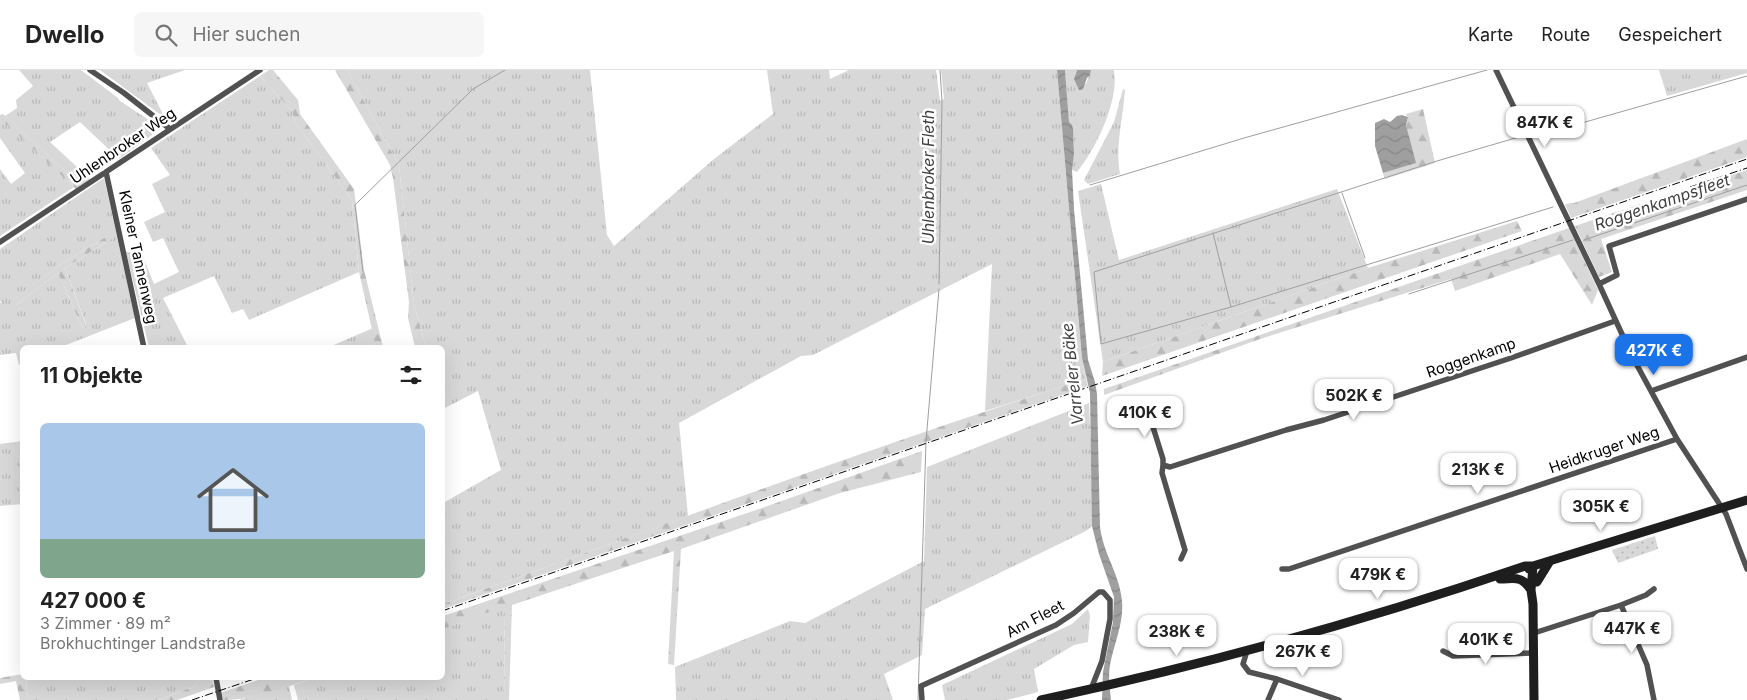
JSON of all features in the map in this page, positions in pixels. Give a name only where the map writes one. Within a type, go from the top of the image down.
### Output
[{"type":"main road","points":[[1041,700],[1068,697],[1091,689],[1247,651],[1747,500]]},
{"type":"main road","points":[[1533,604],[1538,582],[1550,561]]},
{"type":"main road","points":[[1461,587],[1500,579],[1528,570],[1533,566]]},
{"type":"main road","points":[[1533,566],[1538,582]]},
{"type":"main road","points":[[1533,566],[1531,590],[1534,633],[1534,700]]},
{"type":"main road","points":[[1500,579],[1516,578],[1524,580],[1531,590]]},
{"type":"street","points":[[90,70],[170,129]]},
{"type":"street","name":"Uhlenbroker Weg","points":[[0,242],[260,70]]},
{"type":"street","points":[[1496,70],[1615,321],[1677,439],[1726,514],[1747,569]]},
{"type":"street","name":"Kleiner Tannenweg","points":[[106,172],[143,345]]},
{"type":"street","points":[[1599,284],[1617,275],[1609,246],[1747,199]]},
{"type":"street","name":"Roggenkamp","points":[[1162,466],[1170,467],[1286,430],[1324,420],[1511,358],[1615,321]]},
{"type":"street","points":[[1651,391],[1747,357]]},
{"type":"street","points":[[1147,408],[1163,459],[1162,473],[1185,550],[1181,559]]},
{"type":"street","name":"Heidkruger Weg","points":[[1282,569],[1297,566],[1677,439]]},
{"type":"street","points":[[1534,633],[1621,605],[1646,595],[1654,589]]},
{"type":"street","name":"Am Fleet","points":[[922,700],[921,686],[1056,625],[1099,592],[1103,592],[1110,600],[1110,619],[1102,661],[1091,689]]},
{"type":"street","points":[[1621,605],[1647,665],[1654,700]]},
{"type":"street","points":[[1247,651],[1243,664],[1249,672],[1277,679],[1339,700]]},
{"type":"street","points":[[1443,651],[1453,656],[1534,653]]},
{"type":"street","points":[[1268,700],[1277,679]]},
{"type":"street","points":[[216,680],[220,700]]},
{"type":"green space","points":[[19,70],[81,70],[120,101],[158,126],[156,132],[119,159],[80,122],[50,142],[90,179],[81,185],[5,116],[17,108],[16,100],[33,86]]},
{"type":"green space","points":[[100,70],[185,70],[147,83],[165,118]]},
{"type":"green space","points":[[269,70],[273,70],[298,100],[300,114],[354,189],[364,270],[383,345],[376,345],[359,272],[352,200],[295,122],[292,111],[260,76]]},
{"type":"green space","points":[[335,70],[347,70],[399,165],[414,304],[425,345],[415,345],[408,318],[409,302],[390,165]]},
{"type":"green space","points":[[347,70],[590,70],[607,235],[614,246],[714,159],[773,114],[767,70],[829,70],[830,79],[849,70],[936,70],[940,101],[944,99],[941,70],[1057,70],[1082,358],[1086,379],[985,411],[992,264],[813,355],[801,356],[679,423],[688,516],[445,603],[445,502],[501,470],[478,391],[445,408],[445,345],[425,345],[414,304],[399,165]]},
{"type":"green space","points":[[1065,70],[1077,70],[1075,75],[1086,84],[1091,70],[1114,70],[1115,83],[1110,110],[1092,150],[1077,172],[1072,170],[1073,133],[1069,122]]},
{"type":"green space","points":[[1659,70],[1747,70],[1747,73],[1667,96]]},
{"type":"green space","points":[[260,76],[292,111],[295,122],[352,200],[359,272],[249,320],[243,309],[232,313],[214,276],[163,298],[187,345],[149,345],[126,252],[142,254],[154,284],[179,272],[163,238],[153,242],[144,222],[165,212],[152,184],[170,175],[151,148]]},
{"type":"green space","points":[[1123,89],[1125,90],[1118,153],[1120,174],[1088,184],[1084,180],[1114,122]]},
{"type":"green space","points":[[1423,109],[1435,163],[1385,179],[1383,173],[1415,163],[1406,125],[1408,117],[1406,114]]},
{"type":"green space","points":[[3,114],[81,185],[76,189],[0,118],[0,115]]},
{"type":"green space","points":[[0,117],[74,187],[0,236],[0,169],[11,184],[25,173],[0,138]]},
{"type":"green space","points":[[1747,139],[1747,157],[1571,218],[1565,204],[1574,203]]},
{"type":"green space","points":[[1747,170],[1747,190],[1601,239],[1612,272],[1599,277],[1575,226]]},
{"type":"green space","points":[[104,178],[135,318],[66,345],[20,345],[19,365],[16,353],[0,355],[0,303],[2,302],[0,301],[0,249]],"holes":[[[109,235],[113,235],[113,238],[65,268],[86,328],[82,327],[58,273],[15,306],[11,306],[13,301],[61,264]]]},
{"type":"green space","points":[[1101,184],[1119,260],[1337,189],[1368,268],[1103,362],[1078,191]]},
{"type":"green space","points":[[1517,221],[1522,231],[1102,376],[1103,362],[1368,268]]},
{"type":"green space","points":[[1569,228],[1598,290],[1592,305],[1560,254],[1455,291],[1451,279],[1260,339],[1104,395],[1104,389]]},
{"type":"green space","points":[[109,235],[113,235],[113,238],[65,268],[86,328],[82,327],[58,273],[15,306],[10,306],[12,301],[61,264]]},
{"type":"green space","points":[[373,328],[376,345],[334,345]]},
{"type":"green space","points":[[1086,379],[1088,386],[445,608],[445,603],[763,488]]},
{"type":"green space","points":[[1089,403],[1093,490],[1092,526],[1086,531],[925,609],[922,655],[884,674],[893,700],[676,700],[675,667],[790,621],[805,623],[924,561],[927,467]]},
{"type":"green space","points":[[20,441],[20,504],[0,506],[0,444]]},
{"type":"green space","points":[[922,451],[921,472],[840,493],[681,549],[674,665],[668,664],[674,551],[512,605],[509,700],[504,700],[505,606],[445,628],[445,615],[762,508]]},
{"type":"green space","points":[[1655,536],[1658,549],[1618,563],[1612,550]]},
{"type":"green space","points":[[505,605],[504,700],[298,700],[294,685],[308,680],[445,680],[445,628]]},
{"type":"green space","points":[[1088,609],[1090,616],[1088,642],[1074,645],[1034,669],[1038,692],[1007,700],[945,700],[942,685],[1072,624]]},
{"type":"green space","points":[[20,674],[20,680],[26,680],[28,700],[20,700],[16,681],[0,684],[0,678]]},
{"type":"green space","points":[[26,680],[199,680],[196,686],[158,700],[28,700]]},
{"type":"green space","points":[[199,680],[212,680],[214,687],[177,700],[158,700],[196,686]]},
{"type":"green space","points":[[258,680],[307,680],[246,698],[223,700],[220,693]]},
{"type":"green space","points":[[289,686],[292,700],[239,700]]},
{"type":"water","points":[[1057,70],[1065,70],[1069,122],[1073,129],[1074,154],[1072,170],[1074,209],[1088,360],[1097,394],[1100,527],[1104,546],[1121,591],[1122,601],[1120,625],[1109,669],[1111,700],[1102,700],[1103,672],[1113,622],[1114,597],[1099,554],[1092,526],[1090,393],[1082,358]]},
{"type":"water","points":[[1077,70],[1091,70],[1081,90],[1079,90],[1074,79]]},
{"type":"water","points":[[1397,116],[1408,117],[1406,125],[1416,163],[1383,173],[1375,146],[1375,123],[1384,119],[1390,122]]},
{"type":"waterway","points":[[363,272],[355,205],[473,89],[505,70]]},
{"type":"waterway","name":"Uhlenbroker Fleth","points":[[939,284],[942,101],[940,70]]},
{"type":"waterway","points":[[1090,185],[1244,138],[1487,70]]},
{"type":"waterway","points":[[1536,136],[1747,76]]},
{"type":"waterway","points":[[1519,137],[1437,161],[1094,272],[1101,344],[1231,307],[1553,207]]},
{"type":"waterway","name":"Roggenkampsfleet","points":[[1584,240],[1747,185]]},
{"type":"waterway","points":[[1342,193],[1365,258]]},
{"type":"waterway","points":[[1213,233],[1231,307]]},
{"type":"waterway","name":"Roggenkampsfleet","points":[[1409,294],[1573,240]]},
{"type":"waterway","points":[[918,700],[926,441],[939,289]]},
{"type":"railway","points":[[445,610],[1747,159]]},
{"type":"railway","points":[[1690,187],[1747,168]]},
{"type":"railway","points":[[192,700],[251,680]]},
{"type":"water label","name":"Varreler Bäke","points":[[1072,374]]}]
